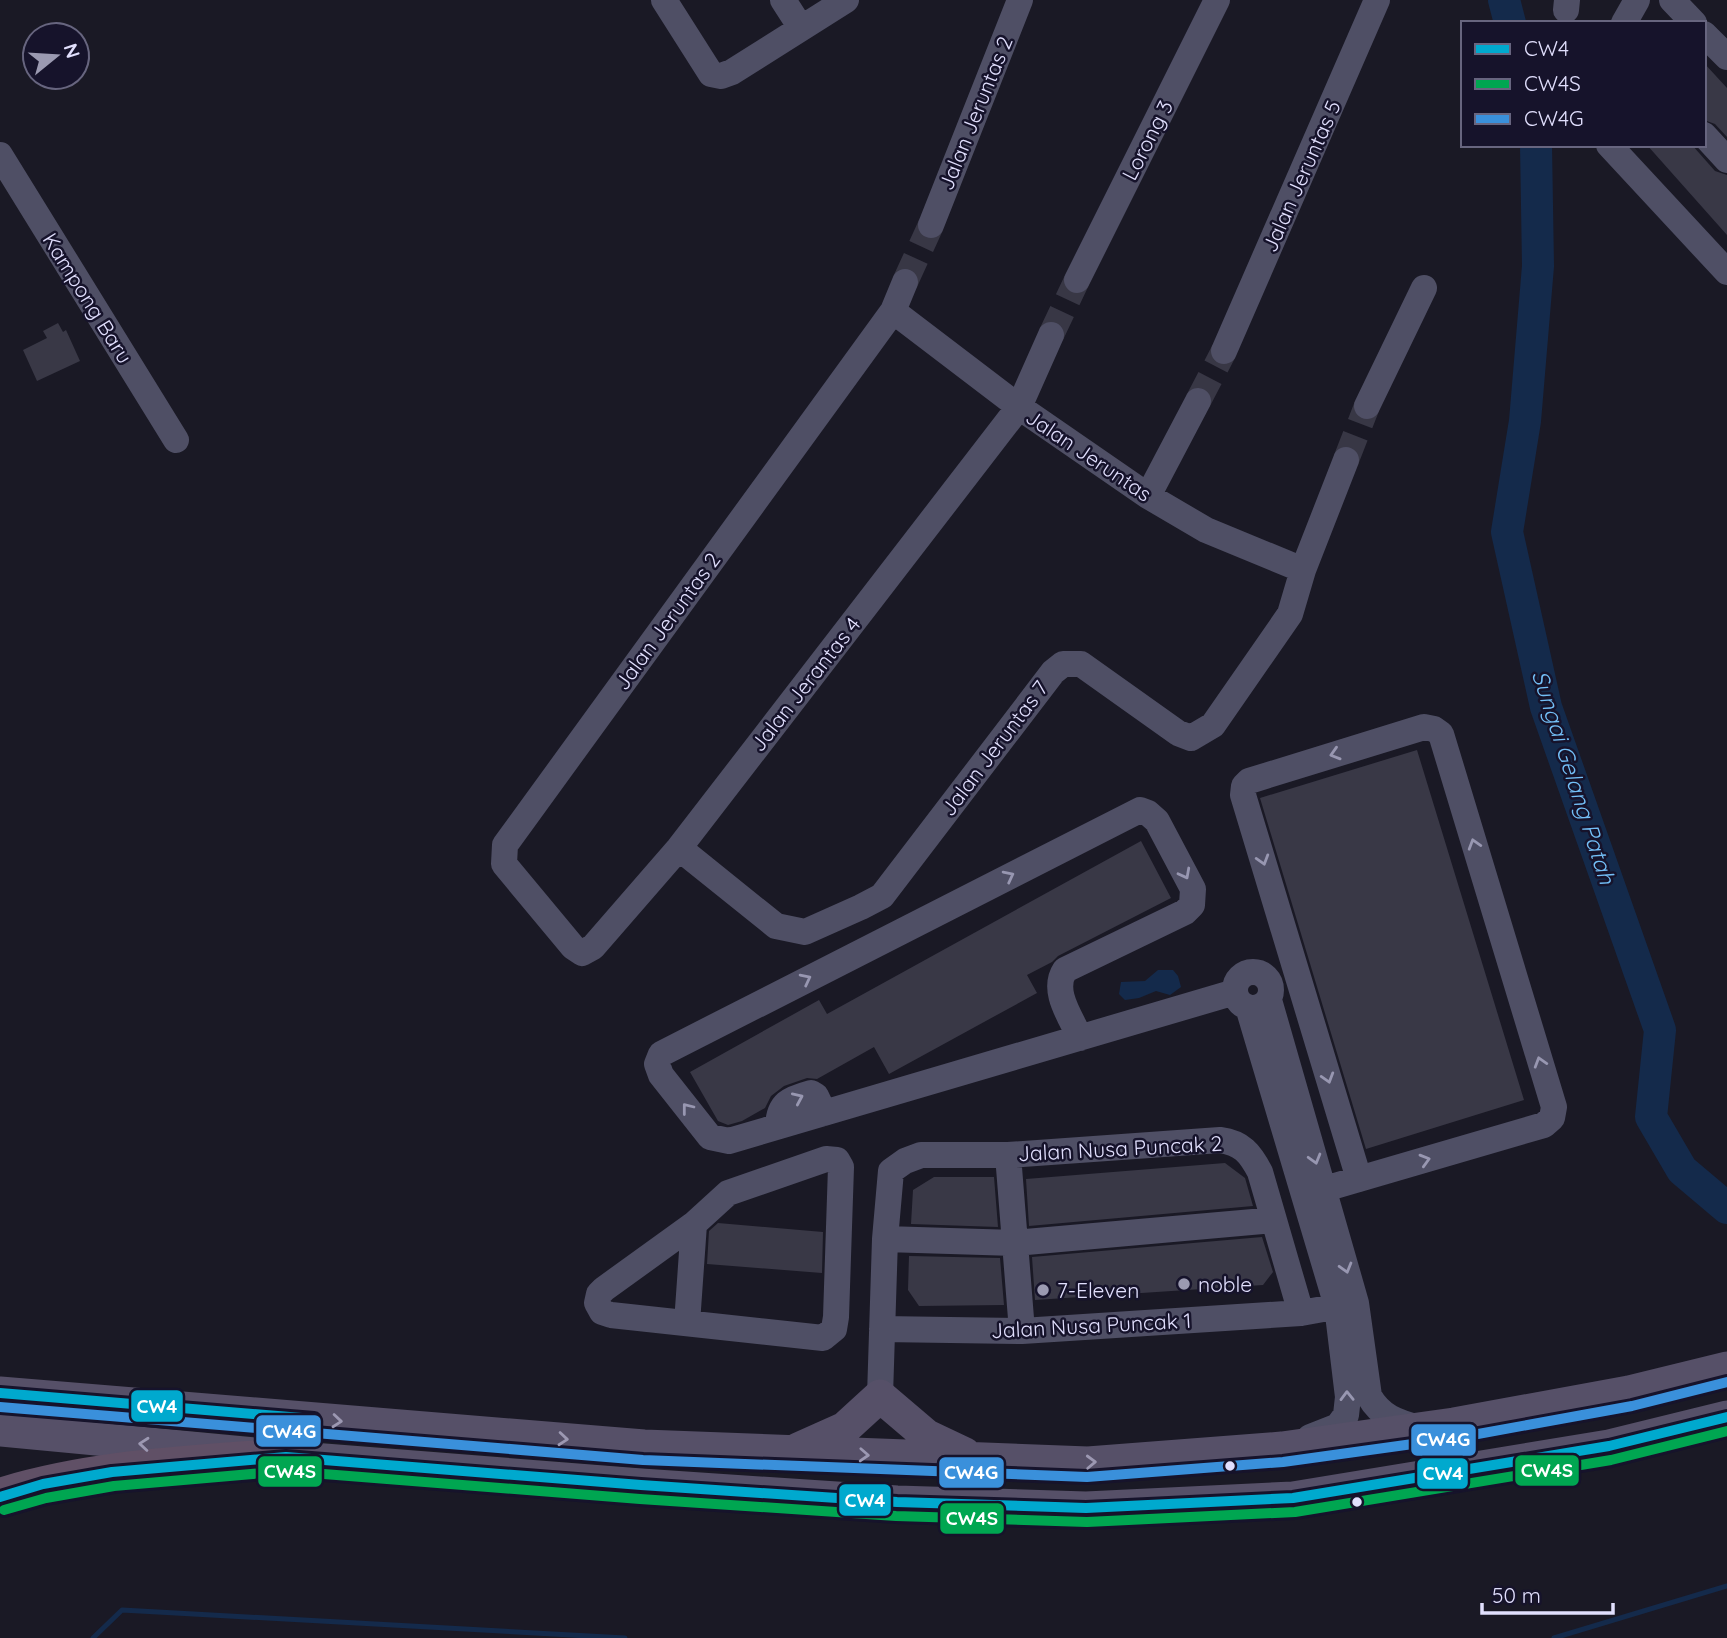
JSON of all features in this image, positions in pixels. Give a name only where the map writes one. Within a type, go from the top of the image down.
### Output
[{"type":"highway","points":[[0,1497],[43,1484],[112,1472],[286,1457]]},
{"type":"main road","points":[[0,1393],[645,1446],[1088,1463],[1282,1448],[1454,1424],[1629,1392],[1727,1368]]},
{"type":"main road","points":[[0,1375],[175,1408]]},
{"type":"main road","points":[[792,1451],[845,1428],[880,1396],[927,1436],[976,1460]]},
{"type":"main road","points":[[0,1430],[286,1457],[641,1485],[897,1502],[1086,1508],[1293,1498],[1609,1446],[1727,1417]]},
{"type":"street","points":[[664,0],[711,74],[721,76],[732,72],[846,0]]},
{"type":"street","points":[[783,0],[801,28]]},
{"type":"street","name":"Jalan Jeruntas 2","points":[[931,225],[1019,0]]},
{"type":"street","name":"Lorong 3","points":[[1077,280],[1217,0]]},
{"type":"street","name":"Jalan Jeruntas 5","points":[[1224,351],[1377,0]]},
{"type":"street","points":[[1625,21],[1637,0]]},
{"type":"street","points":[[1672,0],[1692,21]]},
{"type":"street","points":[[1706,36],[1727,57]]},
{"type":"street","points":[[1706,137],[1727,160]]},
{"type":"street","points":[[1611,147],[1727,272]]},
{"type":"street","name":"Kampong Baru","points":[[0,155],[176,440]]},
{"type":"street","name":"Jalan Jeruntas 2","points":[[582,953],[573,947],[504,864],[505,845],[893,311],[905,282]]},
{"type":"street","points":[[1367,406],[1424,288]]},
{"type":"street","name":"Jalan Jeruntas","points":[[893,311],[1019,407],[1148,496],[1206,530],[1303,570]]},
{"type":"street","points":[[1019,407],[1051,335]]},
{"type":"street","points":[[1148,496],[1198,401]]},
{"type":"street","name":"Jalan Jerantas 4","points":[[582,953],[593,947],[679,848],[1019,407]]},
{"type":"street","points":[[1303,570],[1346,460]]},
{"type":"street","name":"Jalan Jeruntas 7","points":[[679,848],[776,926],[806,932],[882,896],[1053,671],[1063,664],[1081,664],[1178,733],[1191,738],[1213,725],[1290,614],[1303,570]]},
{"type":"street","points":[[1314,1192],[1359,1179],[1544,1125],[1552,1118],[1554,1107],[1441,734],[1424,727],[1249,781],[1244,786],[1243,794],[1359,1179]]},
{"type":"street","points":[[1080,1038],[1058,989],[1065,970],[1185,912],[1192,905],[1194,898],[1193,889],[1157,821],[1140,810],[661,1054],[657,1064],[661,1075],[710,1137],[729,1140],[778,1126],[779,1112],[783,1105],[807,1094],[816,1096],[824,1113],[1080,1038],[1250,1000],[1314,1192],[1347,1305],[1369,1396],[1377,1409],[1395,1422],[1419,1428]]},
{"type":"street","name":"Jalan Nusa Puncak 2","points":[[884,1239],[891,1171],[905,1161],[921,1155],[1008,1155],[1220,1140],[1235,1142],[1251,1154],[1260,1172],[1301,1313]]},
{"type":"street","points":[[1008,1155],[1022,1331]]},
{"type":"street","points":[[827,1160],[837,1160],[841,1167],[837,1311],[834,1329],[823,1338],[603,1312],[597,1303],[599,1294],[604,1289],[694,1224],[728,1193],[827,1160]]},
{"type":"street","points":[[880,1396],[884,1239],[1015,1242],[1274,1220]]},
{"type":"street","points":[[687,1323],[694,1224]]},
{"type":"street","points":[[1282,1448],[1338,1426],[1346,1415],[1347,1305]]},
{"type":"street","name":"Jalan Nusa Puncak 1","points":[[837,1311],[882,1318],[1022,1331],[1301,1313],[1347,1305]]},
{"type":"water","points":[[1158,970],[1173,970],[1181,987],[1170,995],[1156,991],[1125,1000],[1119,994],[1121,982],[1145,981]]},
{"type":"building","points":[[1706,65],[1727,88],[1727,137],[1715,124],[1706,121]]},
{"type":"building","points":[[1649,147],[1694,147],[1715,171],[1727,175],[1727,235]]},
{"type":"building","points":[[58,323],[63,332],[66,330],[80,361],[37,381],[23,350],[47,338],[43,331]]},
{"type":"building","points":[[1417,750],[1524,1100],[1366,1149],[1260,798]]},
{"type":"building","points":[[1141,841],[1171,898],[1058,956],[1027,975],[1037,993],[889,1074],[874,1047],[817,1079],[807,1078],[784,1086],[771,1096],[765,1108],[742,1121],[728,1125],[718,1121],[690,1072],[819,1000],[827,1014]]},
{"type":"building","points":[[1225,1163],[1245,1178],[1253,1206],[1029,1226],[1026,1179]]},
{"type":"building","points":[[934,1177],[994,1177],[998,1227],[911,1224],[913,1190]]},
{"type":"building","points":[[718,1223],[823,1232],[822,1273],[707,1264],[709,1231]]},
{"type":"building","points":[[1262,1237],[1273,1272],[1263,1285],[1035,1300],[1032,1257]]},
{"type":"building","points":[[909,1256],[1000,1258],[1004,1305],[919,1306],[908,1290]]},
{"type":"waterway","name":"Sungai Gelang Patah","points":[[1504,0],[1509,21]]},
{"type":"waterway","name":"Sungai Gelang Patah","points":[[1536,147],[1538,266],[1525,421],[1507,532],[1546,707],[1660,1030],[1651,1117],[1682,1170],[1727,1208]]},
{"type":"waterway","points":[[1554,1638],[1727,1586]]},
{"type":"waterway","points":[[93,1638],[122,1610],[625,1638]]},
{"type":"tunnel","points":[[905,282],[931,225]]},
{"type":"tunnel","points":[[1051,335],[1077,280]]},
{"type":"tunnel","points":[[1198,401],[1224,351]]},
{"type":"tunnel","points":[[1346,460],[1367,406]]},
{"type":"transit line","name":"CW4G","points":[[0,1407],[643,1460],[1087,1477],[1283,1462],[1456,1438],[1632,1406],[1727,1382]]},
{"type":"transit line","name":"CW4","points":[[0,1393],[314,1419]]},
{"type":"transit line","name":"CW4","points":[[0,1497],[43,1484],[112,1472],[286,1457],[897,1502],[1086,1508],[1293,1498],[1609,1446],[1727,1417]]},
{"type":"transit line","name":"CW4S","points":[[4,1510],[46,1498],[114,1486],[286,1471],[896,1516],[1087,1522],[1295,1512],[1611,1460],[1727,1431]]},
{"type":"place","name":"noble","points":[[1184,1284]]},
{"type":"place","name":"7-Eleven","points":[[1043,1290]]}]
